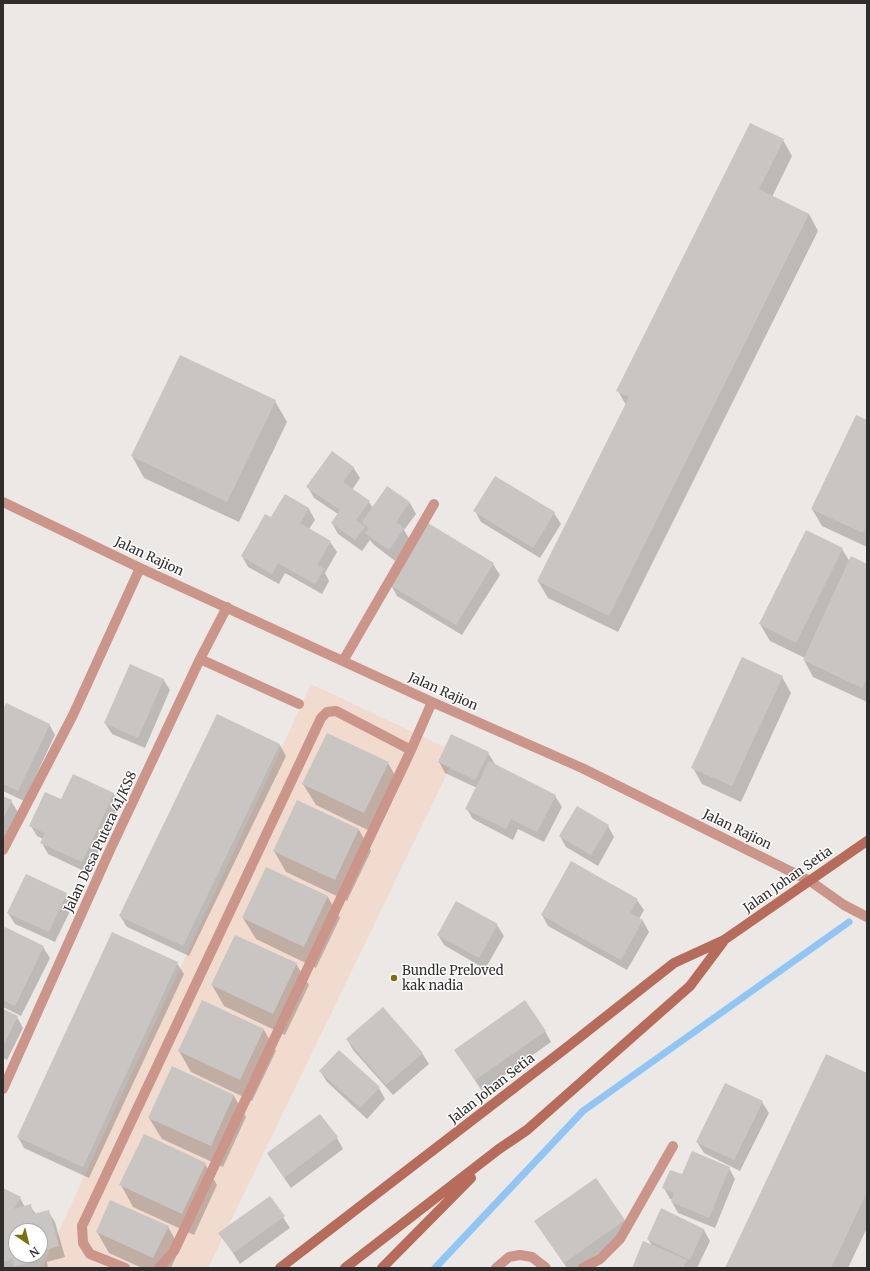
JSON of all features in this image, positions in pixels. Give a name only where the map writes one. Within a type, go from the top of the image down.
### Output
[{"type":"main road","name":"Jalan Johan Setia","points":[[280,1268],[674,964],[724,940],[867,841]]},
{"type":"main road","name":"Jalan Johan Setia","points":[[345,1268],[499,1149],[527,1130],[690,986],[724,940]]},
{"type":"main road","points":[[382,1268],[499,1149]]},
{"type":"street","name":"Jalan Rajion","points":[[3,502],[140,568],[432,702],[582,768],[810,881],[844,905],[867,917]]},
{"type":"street","points":[[343,661],[434,504]]},
{"type":"street","points":[[3,850],[73,715],[140,568]]},
{"type":"street","name":"Jalan Desa Putera 41/KS8","points":[[3,1089],[110,850],[200,659],[227,607]]},
{"type":"street","points":[[200,659],[299,704]]},
{"type":"street","points":[[159,1268],[174,1251],[411,750],[432,702]]},
{"type":"street","points":[[125,1268],[90,1254],[83,1242],[82,1226],[321,718],[327,712],[336,710],[411,750]]},
{"type":"street","points":[[583,1268],[600,1259],[620,1239],[673,1146]]},
{"type":"street","points":[[496,1268],[509,1257],[520,1255],[532,1257],[546,1268]]},
{"type":"shaded area","points":[[311,684],[457,753],[208,1268],[42,1268],[44,1263],[48,1263],[48,1255]]},
{"type":"building","points":[[750,123],[784,139],[759,189],[809,214],[609,616],[537,581],[629,397],[616,391]]},
{"type":"building","points":[[180,355],[276,400],[227,502],[131,456]]},
{"type":"building","points":[[856,415],[867,420],[867,524],[863,533],[811,509]]},
{"type":"building","points":[[332,451],[354,467],[343,482],[370,501],[356,520],[365,527],[355,540],[331,523],[340,510],[306,487]]},
{"type":"building","points":[[495,476],[555,512],[533,548],[473,511]]},
{"type":"building","points":[[387,486],[410,502],[396,522],[404,528],[389,550],[365,533],[369,528],[362,522]]},
{"type":"building","points":[[285,494],[309,508],[300,523],[331,541],[317,565],[324,569],[315,584],[278,563],[272,574],[241,556],[265,514],[271,517]]},
{"type":"building","points":[[428,523],[494,563],[456,625],[390,585]]},
{"type":"building","points":[[806,530],[843,548],[796,643],[759,624]]},
{"type":"building","points":[[851,556],[867,564],[867,678],[862,688],[803,660]]},
{"type":"building","points":[[742,657],[783,676],[732,786],[691,768]]},
{"type":"building","points":[[130,664],[164,679],[138,738],[104,723]]},
{"type":"building","points":[[6,703],[50,724],[18,791],[3,784],[3,709]]},
{"type":"building","points":[[217,714],[280,744],[183,946],[119,916]]},
{"type":"building","points":[[327,733],[389,762],[364,813],[302,784]]},
{"type":"building","points":[[451,734],[489,752],[475,780],[438,762]]},
{"type":"building","points":[[489,761],[556,795],[537,832],[511,819],[506,829],[465,809]]},
{"type":"building","points":[[73,774],[114,793],[82,862],[40,843],[45,833],[29,826],[45,792],[61,799]]},
{"type":"building","points":[[3,796],[12,800],[3,819]]},
{"type":"building","points":[[297,800],[359,829],[335,880],[273,851]]},
{"type":"building","points":[[577,806],[609,825],[591,855],[559,836]]},
{"type":"building","points":[[571,861],[638,899],[630,913],[643,920],[621,960],[541,915]]},
{"type":"building","points":[[266,867],[328,896],[304,947],[242,918]]},
{"type":"building","points":[[26,874],[67,893],[49,932],[7,913]]},
{"type":"building","points":[[456,901],[498,924],[479,958],[437,935]]},
{"type":"building","points":[[5,927],[44,946],[15,1006],[3,1000],[3,932]]},
{"type":"building","points":[[112,932],[178,962],[83,1167],[17,1137]]},
{"type":"building","points":[[235,935],[297,963],[273,1014],[211,985]]},
{"type":"building","points":[[202,1000],[264,1029],[240,1080],[178,1051]]},
{"type":"building","points":[[525,1000],[546,1031],[475,1080],[454,1050]]},
{"type":"building","points":[[383,1007],[423,1053],[386,1085],[346,1039]]},
{"type":"building","points":[[3,1009],[18,1016],[3,1046]]},
{"type":"building","points":[[339,1050],[380,1087],[360,1108],[319,1071]]},
{"type":"building","points":[[826,1054],[867,1073],[867,1192],[831,1268],[725,1268]]},
{"type":"building","points":[[172,1066],[234,1095],[211,1146],[148,1118]]},
{"type":"building","points":[[725,1083],[763,1101],[734,1160],[696,1142]]},
{"type":"building","points":[[320,1114],[338,1137],[284,1178],[267,1153]]},
{"type":"building","points":[[144,1134],[206,1163],[182,1214],[119,1185]]},
{"type":"building","points":[[692,1151],[730,1167],[709,1218],[671,1202],[674,1193],[662,1188],[670,1170],[682,1174]]},
{"type":"building","points":[[596,1178],[625,1220],[564,1263],[534,1221]]},
{"type":"building","points":[[3,1188],[21,1197],[14,1209],[31,1204],[33,1214],[49,1210],[59,1246],[48,1249],[48,1223],[8,1223],[8,1260],[3,1262]]},
{"type":"building","points":[[270,1196],[285,1216],[233,1253],[218,1233]]},
{"type":"building","points":[[110,1200],[169,1226],[153,1258],[96,1232]]},
{"type":"building","points":[[661,1208],[704,1229],[690,1260],[647,1239]]},
{"type":"building","points":[[643,1241],[687,1260],[683,1268],[632,1268]]},
{"type":"building","points":[[13,1263],[27,1263],[14,1267]]},
{"type":"waterway","points":[[435,1268],[583,1111],[849,922]]},
{"type":"place","name":"Bundle Preloved kak nadia","points":[[394,978]]}]
